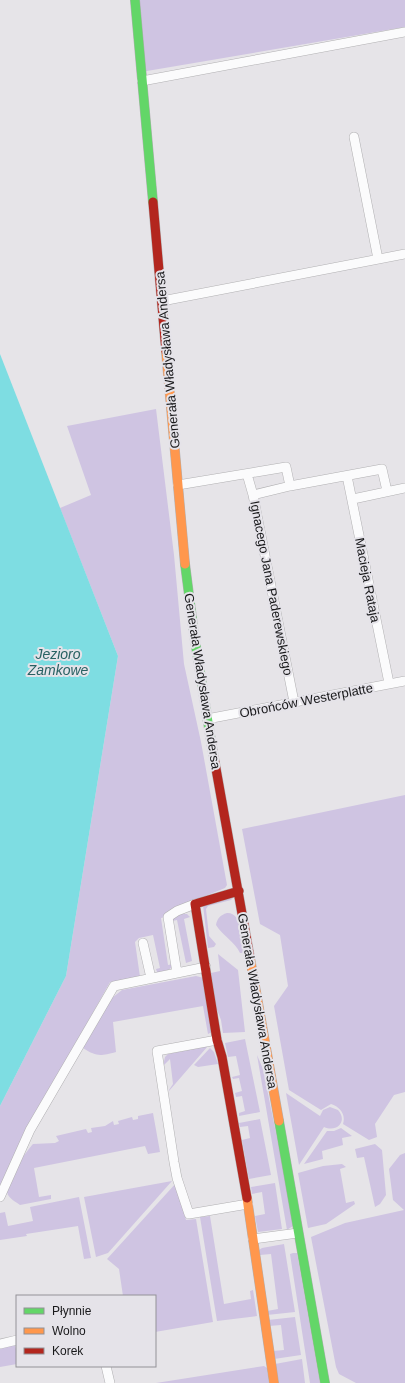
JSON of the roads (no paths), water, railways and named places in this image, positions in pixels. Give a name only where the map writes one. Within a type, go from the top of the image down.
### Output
[{"type":"main road","name":"Generała Władysława Andersa","points":[[135,0],[189,598],[207,719],[239,891],[319,1356],[325,1383]]},
{"type":"main road","points":[[239,891],[195,904],[202,955],[206,967],[217,1040],[222,1057],[248,1204],[274,1383]]},
{"type":"main road","name":"Generała Władysława Andersa","points":[[319,1356],[330,1383]]},
{"type":"street","points":[[142,81],[405,32]]},
{"type":"street","points":[[354,137],[378,259]]},
{"type":"street","points":[[162,301],[405,254]]},
{"type":"street","points":[[178,485],[286,467],[290,486]]},
{"type":"street","points":[[253,495],[290,486],[382,469],[387,492]]},
{"type":"street","name":"Ignacego Jana Paderewskiego","points":[[247,474],[253,495],[294,702]]},
{"type":"street","name":"Macieja Rataja","points":[[347,476],[353,499],[389,683]]},
{"type":"street","points":[[353,499],[405,488]]},
{"type":"street","name":"Obrońców Westerplatte","points":[[207,719],[405,681]]},
{"type":"street","points":[[177,973],[168,917],[177,910],[195,904]]},
{"type":"street","points":[[143,943],[151,978]]},
{"type":"street","points":[[0,1197],[30,1130],[114,986],[206,967]]},
{"type":"street","points":[[217,1040],[157,1050],[177,1178],[189,1214],[248,1204]]},
{"type":"street","points":[[253,1239],[298,1233]]},
{"type":"street","points":[[0,1344],[16,1340]]},
{"type":"street","points":[[106,1367],[110,1383]]},
{"type":"water","name":"Jezioro Zamkowe","points":[[0,354],[118,656],[66,976],[0,1106]]}]
